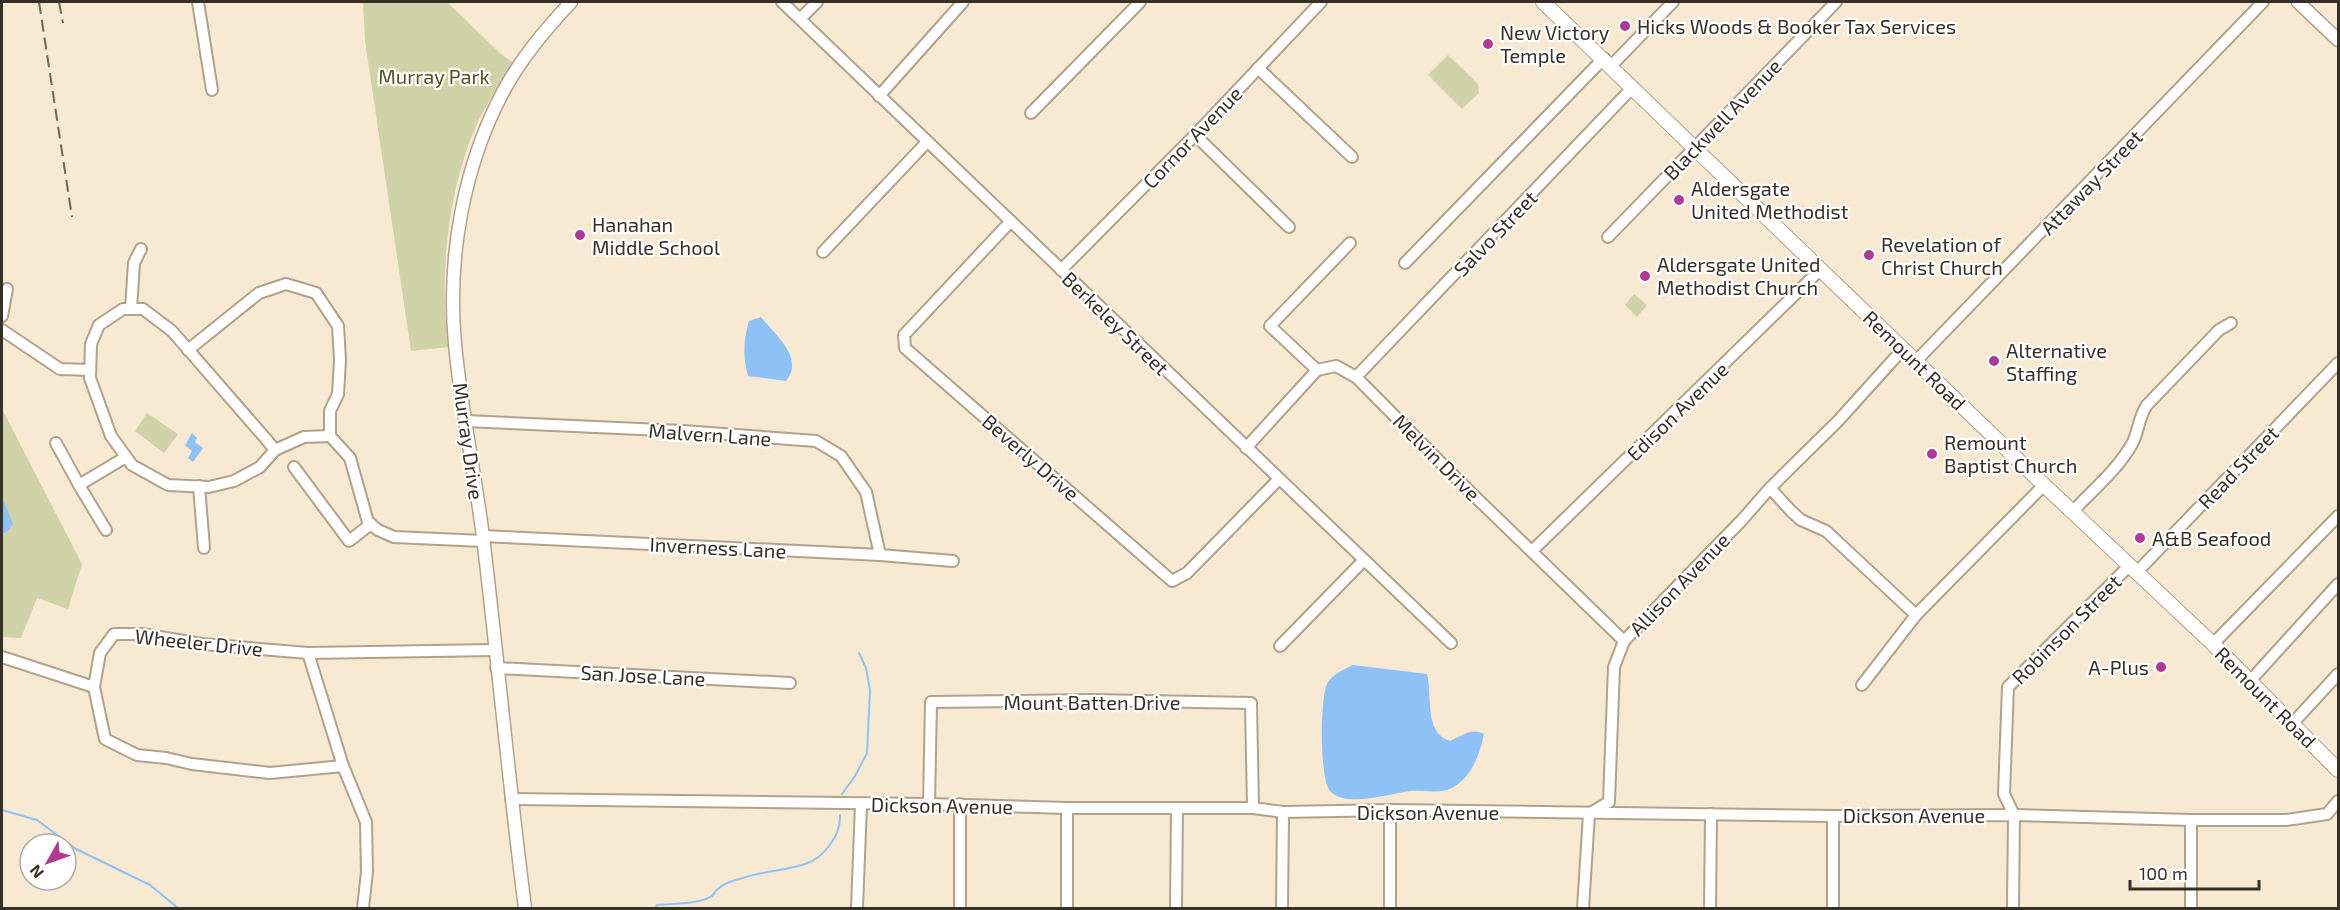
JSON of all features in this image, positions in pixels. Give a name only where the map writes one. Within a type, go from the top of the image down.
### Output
[{"type":"main road","name":"Remount Road","points":[[1543,2],[2213,644],[2338,770]]},
{"type":"street","points":[[198,2],[212,90]]},
{"type":"street","name":"Murray Drive","points":[[525,909],[483,538],[455,345],[454,295],[458,229],[475,158],[503,91],[536,40],[572,2]]},
{"type":"street","name":"Berkeley Street","points":[[782,2],[1450,643]]},
{"type":"street","points":[[801,18],[817,2]]},
{"type":"street","points":[[879,96],[963,2]]},
{"type":"street","points":[[1031,113],[1140,2]]},
{"type":"street","name":"Cornor Avenue","points":[[1061,270],[1195,135],[1321,2]]},
{"type":"street","points":[[1405,263],[1608,62],[1673,2]]},
{"type":"street","name":"Blackwell Avenue","points":[[1608,237],[1836,2]]},
{"type":"street","name":"Attaway Street","points":[[1916,361],[2263,2]]},
{"type":"street","points":[[2298,2],[2338,40]]},
{"type":"street","points":[[1258,68],[1352,157]]},
{"type":"street","name":"Salvo Street","points":[[1356,377],[1633,87]]},
{"type":"street","points":[[1195,135],[1289,227]]},
{"type":"street","points":[[823,252],[927,142]]},
{"type":"street","name":"Beverly Drive","points":[[1011,221],[904,334],[905,348],[1172,581],[1187,573],[1278,480]]},
{"type":"street","points":[[1245,448],[1317,370],[1270,326],[1350,243]]},
{"type":"street","points":[[131,309],[134,263],[141,249]]},
{"type":"street","name":"Edison Avenue","points":[[1532,551],[1821,269]]},
{"type":"street","points":[[188,350],[259,293],[286,284],[316,293],[338,326],[340,360],[338,394],[330,411],[330,436],[350,458],[362,506],[371,524],[349,541],[294,467]]},
{"type":"street","points":[[2,316],[7,289]]},
{"type":"street","points":[[275,450],[172,331],[143,309],[123,309],[99,325],[91,344],[90,378],[111,436],[132,465],[168,485],[209,487],[234,481],[260,467],[275,450],[304,437],[330,436]]},
{"type":"street","points":[[2073,511],[2120,461],[2133,442],[2140,415],[2147,405],[2219,330],[2231,323]]},
{"type":"street","points":[[2,330],[60,369],[90,370]]},
{"type":"street","name":"Allison Avenue","points":[[1589,814],[1609,802],[1614,667],[1624,641],[1742,520],[1770,488],[1838,421],[1903,349]]},
{"type":"street","name":"Read Street","points":[[2134,568],[2338,363]]},
{"type":"street","name":"Melvin Drive","points":[[1317,370],[1336,366],[1356,377],[1624,641]]},
{"type":"street","name":"Malvern Lane","points":[[466,421],[683,431],[816,441],[841,456],[866,492],[880,555]]},
{"type":"street","points":[[56,443],[106,530]]},
{"type":"street","points":[[79,485],[126,457]]},
{"type":"street","points":[[1862,685],[1916,615],[2044,484]]},
{"type":"street","points":[[199,486],[204,548]]},
{"type":"street","points":[[1770,488],[1801,520],[1826,531],[1916,615]]},
{"type":"street","points":[[2213,644],[2338,516]]},
{"type":"street","name":"Inverness Lane","points":[[371,524],[394,537],[483,538],[880,555],[953,561]]},
{"type":"street","points":[[1280,646],[1365,560]]},
{"type":"street","name":"Robinson Street","points":[[2013,909],[2013,815],[2004,794],[2008,687],[2134,568]]},
{"type":"street","points":[[2250,681],[2338,584]]},
{"type":"street","name":"Wheeler Drive","points":[[343,766],[270,773],[137,755],[105,739],[94,687],[100,652],[114,634],[142,634],[202,644],[308,653],[494,650]]},
{"type":"street","points":[[308,653],[343,766],[366,822],[368,872],[363,909]]},
{"type":"street","points":[[2,657],[94,687]]},
{"type":"street","name":"San Jose Lane","points":[[496,668],[790,683]]},
{"type":"street","points":[[2292,724],[2338,674]]},
{"type":"street","name":"Mount Batten Drive","points":[[929,804],[931,702],[1092,700],[1251,703],[1253,808]]},
{"type":"street","name":"Dickson Avenue","points":[[511,800],[1253,808],[1283,812],[1389,810],[1833,816],[2013,815],[2191,820],[2286,820],[2333,816],[2338,801]]},
{"type":"street","points":[[857,909],[861,804]]},
{"type":"street","points":[[960,804],[960,909]]},
{"type":"street","points":[[1066,807],[1067,909]]},
{"type":"street","points":[[1176,909],[1177,808]]},
{"type":"street","points":[[1389,810],[1390,909]]},
{"type":"street","points":[[1282,909],[1283,812]]},
{"type":"street","points":[[1583,909],[1589,814]]},
{"type":"street","points":[[1710,909],[1711,814]]},
{"type":"street","points":[[1833,816],[1833,909]]},
{"type":"street","points":[[2191,820],[2191,909]]},
{"type":"green space","name":"Murray Park","points":[[363,2],[447,2],[502,55],[514,63],[476,126],[458,178],[445,264],[449,347],[411,351],[365,41]]},
{"type":"green space","points":[[1448,55],[1478,84],[1479,93],[1462,109],[1428,75]]},
{"type":"green space","points":[[1634,294],[1647,305],[1637,317],[1625,305]]},
{"type":"green space","points":[[2,409],[82,564],[68,609],[37,598],[21,638],[2,637]]},
{"type":"green space","points":[[147,413],[178,434],[164,453],[135,431]]},
{"type":"water","points":[[761,317],[781,340],[792,360],[792,369],[786,381],[748,376],[744,349],[747,328],[749,321]]},
{"type":"water","points":[[192,433],[197,438],[195,442],[203,448],[193,462],[188,458],[192,451],[185,445]]},
{"type":"water","points":[[2,496],[13,524],[8,531],[2,534]]},
{"type":"water","points":[[1353,665],[1427,674],[1432,721],[1436,730],[1450,741],[1475,731],[1484,734],[1474,764],[1465,778],[1452,788],[1443,791],[1411,791],[1359,799],[1338,797],[1331,792],[1324,773],[1323,757],[1322,722],[1325,693],[1327,684],[1332,678]]},
{"type":"waterway","points":[[842,794],[867,753],[870,690],[866,668],[859,653]]},
{"type":"waterway","points":[[2,810],[37,820],[76,849],[150,885],[178,908]]},
{"type":"waterway","points":[[655,908],[657,905],[707,899],[726,883],[812,861],[830,845],[838,830],[840,815]]},
{"type":"railway","points":[[39,2],[72,217]]},
{"type":"railway","points":[[59,2],[63,23]]},
{"type":"place","name":"Hicks Woods & Booker Tax Services","points":[[1625,26]]},
{"type":"place","name":"New Victory Temple","points":[[1488,44]]},
{"type":"place","name":"Aldersgate United Methodist","points":[[1679,200]]},
{"type":"place","name":"Hanahan Middle School","points":[[580,235]]},
{"type":"place","name":"Revelation of Christ Church","points":[[1869,255]]},
{"type":"place","name":"Aldersgate United Methodist Church","points":[[1645,276]]},
{"type":"place","name":"Alternative Staffing","points":[[1994,361]]},
{"type":"place","name":"Remount Baptist Church","points":[[1932,454]]},
{"type":"place","name":"A&B Seafood","points":[[2140,538]]},
{"type":"place","name":"A-Plus","points":[[2161,667]]}]
